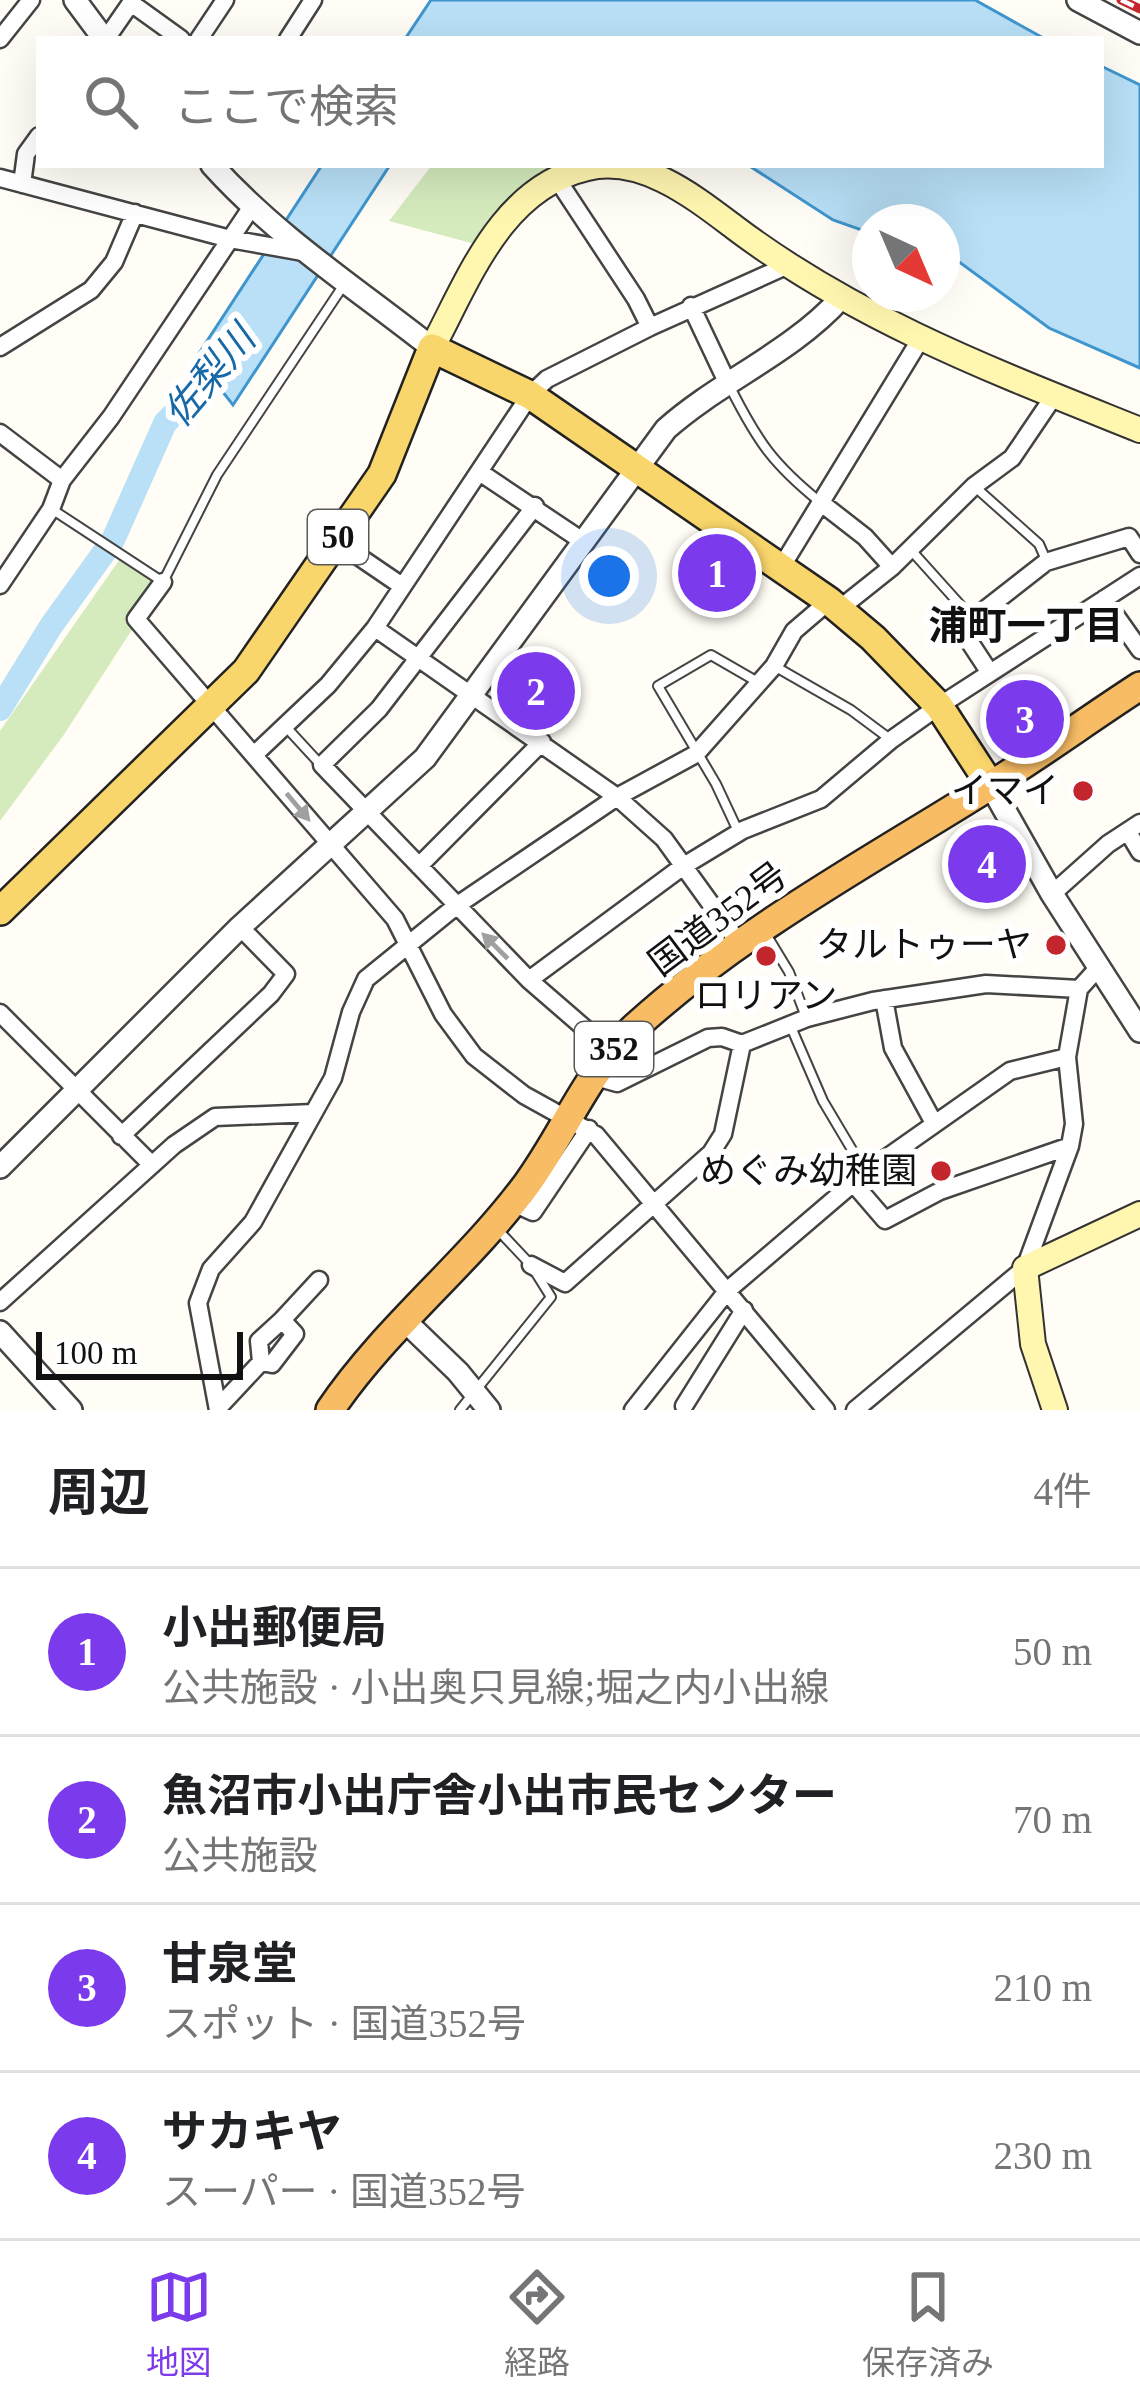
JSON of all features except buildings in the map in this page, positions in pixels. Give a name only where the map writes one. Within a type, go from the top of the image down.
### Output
[{"type":"highway","name":"国道352号","points":[[329,1410],[403,1319],[578,1124],[592,1076],[636,1026],[812,892],[991,785],[1140,686]]},
{"type":"main road","points":[[597,168],[557,179],[508,214],[432,348],[530,394],[834,605],[939,706],[991,785]]},
{"type":"main road","points":[[625,168],[646,170],[698,200],[786,266],[920,340],[1140,430]]},
{"type":"main road","name":"50","points":[[0,910],[246,671],[382,474],[432,348]]},
{"type":"main road","points":[[1054,1410],[1033,1344],[1025,1268],[1140,1214]]},
{"type":"street","points":[[4,27],[31,0]]},
{"type":"street","points":[[75,0],[103,36]]},
{"type":"street","points":[[201,36],[225,0]]},
{"type":"street","points":[[290,36],[313,0]]},
{"type":"street","points":[[1078,0],[1140,33]]},
{"type":"street","points":[[107,36],[132,2],[177,36]]},
{"type":"street","points":[[22,184],[26,154],[36,140]]},
{"type":"street","points":[[215,168],[251,208],[303,252],[432,348]]},
{"type":"street","points":[[0,178],[230,239],[303,252]]},
{"type":"street","points":[[557,179],[650,327]]},
{"type":"street","points":[[0,585],[55,512],[62,480],[111,417],[251,208]]},
{"type":"street","points":[[0,347],[91,290],[114,262],[135,213]]},
{"type":"street","points":[[254,754],[328,686],[375,628],[530,394],[548,380],[692,306],[786,266]]},
{"type":"street","points":[[0,1167],[240,927],[425,758],[666,429],[727,382],[816,326],[840,299]]},
{"type":"street","points":[[692,306],[727,382]]},
{"type":"street","points":[[782,566],[920,340]]},
{"type":"street","points":[[218,1409],[198,1303],[202,1288],[211,1269],[253,1222],[333,1078],[351,1012],[366,979],[456,906],[617,797],[696,754],[774,666],[794,631],[892,567],[974,485],[1012,458],[1054,396]]},
{"type":"street","points":[[0,433],[62,480]]},
{"type":"street","points":[[481,473],[584,542]]},
{"type":"street","points":[[820,502],[865,537],[892,567]]},
{"type":"street","points":[[535,506],[379,709],[322,765],[529,980],[611,1051]]},
{"type":"street","points":[[989,673],[969,641],[973,619],[1046,562],[1129,537],[1140,554]]},
{"type":"street","points":[[336,541],[402,586]]},
{"type":"street","points":[[529,980],[682,867],[738,832],[821,799],[939,706],[1140,576]]},
{"type":"street","points":[[159,580],[136,619],[395,919],[443,1014],[474,1056],[524,1096],[578,1124],[656,1205],[826,1410]]},
{"type":"street","points":[[1104,599],[1140,650]]},
{"type":"street","points":[[375,628],[617,797],[664,839],[682,867],[750,936]]},
{"type":"street","points":[[419,866],[542,742]]},
{"type":"street","points":[[991,785],[1052,894],[1140,1031]]},
{"type":"street","points":[[1052,894],[1134,827],[1140,852]]},
{"type":"street","points":[[121,1136],[271,994],[286,974],[240,927]]},
{"type":"street","points":[[855,1410],[1025,1268],[1070,1146],[1074,1124],[1067,1057],[1079,989],[1098,968]]},
{"type":"street","points":[[592,1076],[617,1083],[708,1038],[742,1044],[884,999],[986,984],[1079,989]]},
{"type":"street","points":[[884,999],[893,1048],[934,1123]]},
{"type":"street","points":[[3,1021],[152,1165]]},
{"type":"street","points":[[531,1265],[565,1283],[711,1153],[723,1134],[742,1044]]},
{"type":"street","points":[[633,1410],[728,1290],[859,1178],[1010,1072],[1067,1057]]},
{"type":"street","points":[[0,1301],[152,1165],[214,1117],[313,1113]]},
{"type":"street","points":[[859,1178],[885,1220],[940,1191],[1070,1146]]},
{"type":"street","points":[[218,1409],[261,1362],[272,1364],[295,1334],[282,1320],[320,1280]]},
{"type":"street","points":[[684,1406],[744,1310]]},
{"type":"street","points":[[403,1319],[489,1410]]},
{"type":"street","points":[[0,1332],[71,1410]]},
{"type":"lane","points":[[55,512],[159,580],[217,475],[344,283]]},
{"type":"lane","points":[[727,382],[757,440],[782,471],[820,502]]},
{"type":"lane","points":[[974,485],[1039,544],[1046,562]]},
{"type":"lane","points":[[909,548],[973,619]]},
{"type":"lane","points":[[738,832],[716,784],[658,686],[711,655],[759,683]]},
{"type":"lane","points":[[774,666],[851,710],[891,740]]},
{"type":"lane","points":[[285,726],[322,765]]},
{"type":"lane","points":[[750,936],[789,972],[823,1101],[859,1178]]},
{"type":"lane","points":[[460,1410],[551,1297],[502,1213]]},
{"type":"green space","points":[[430,168],[621,168],[557,179],[486,247],[389,221]]},
{"type":"green space","points":[[122,556],[163,582],[63,736],[0,821],[0,731]]},
{"type":"water","points":[[431,0],[975,0],[1040,36],[407,36]]},
{"type":"water","points":[[1104,67],[1140,85],[1140,368],[1049,328],[960,262],[960,204],[852,204],[852,227],[833,220],[753,168],[1104,168]]},
{"type":"water","points":[[320,168],[388,168],[233,405],[196,358]]},
{"type":"waterway","name":"佐梨川","points":[[0,709],[51,626],[113,540],[165,423],[230,357]]},
{"type":"railway","points":[[1121,0],[1140,9]]},
{"type":"place","name":"小出郵便局","points":[[717,573]]},
{"type":"place","name":"魚沼市小出庁舎小出市民センター","points":[[536,691]]},
{"type":"place","name":"甘泉堂","points":[[1025,719]]},
{"type":"place","name":"イマイ","points":[[1083,791]]},
{"type":"place","name":"サカキヤ","points":[[987,864]]},
{"type":"place","name":"タルトゥーヤ","points":[[1056,945]]},
{"type":"place","name":"ロリアン","points":[[766,956]]},
{"type":"place","name":"めぐみ幼稚園","points":[[941,1171]]},
{"type":"district","name":"浦町一丁目","points":[[1026,625]]}]
